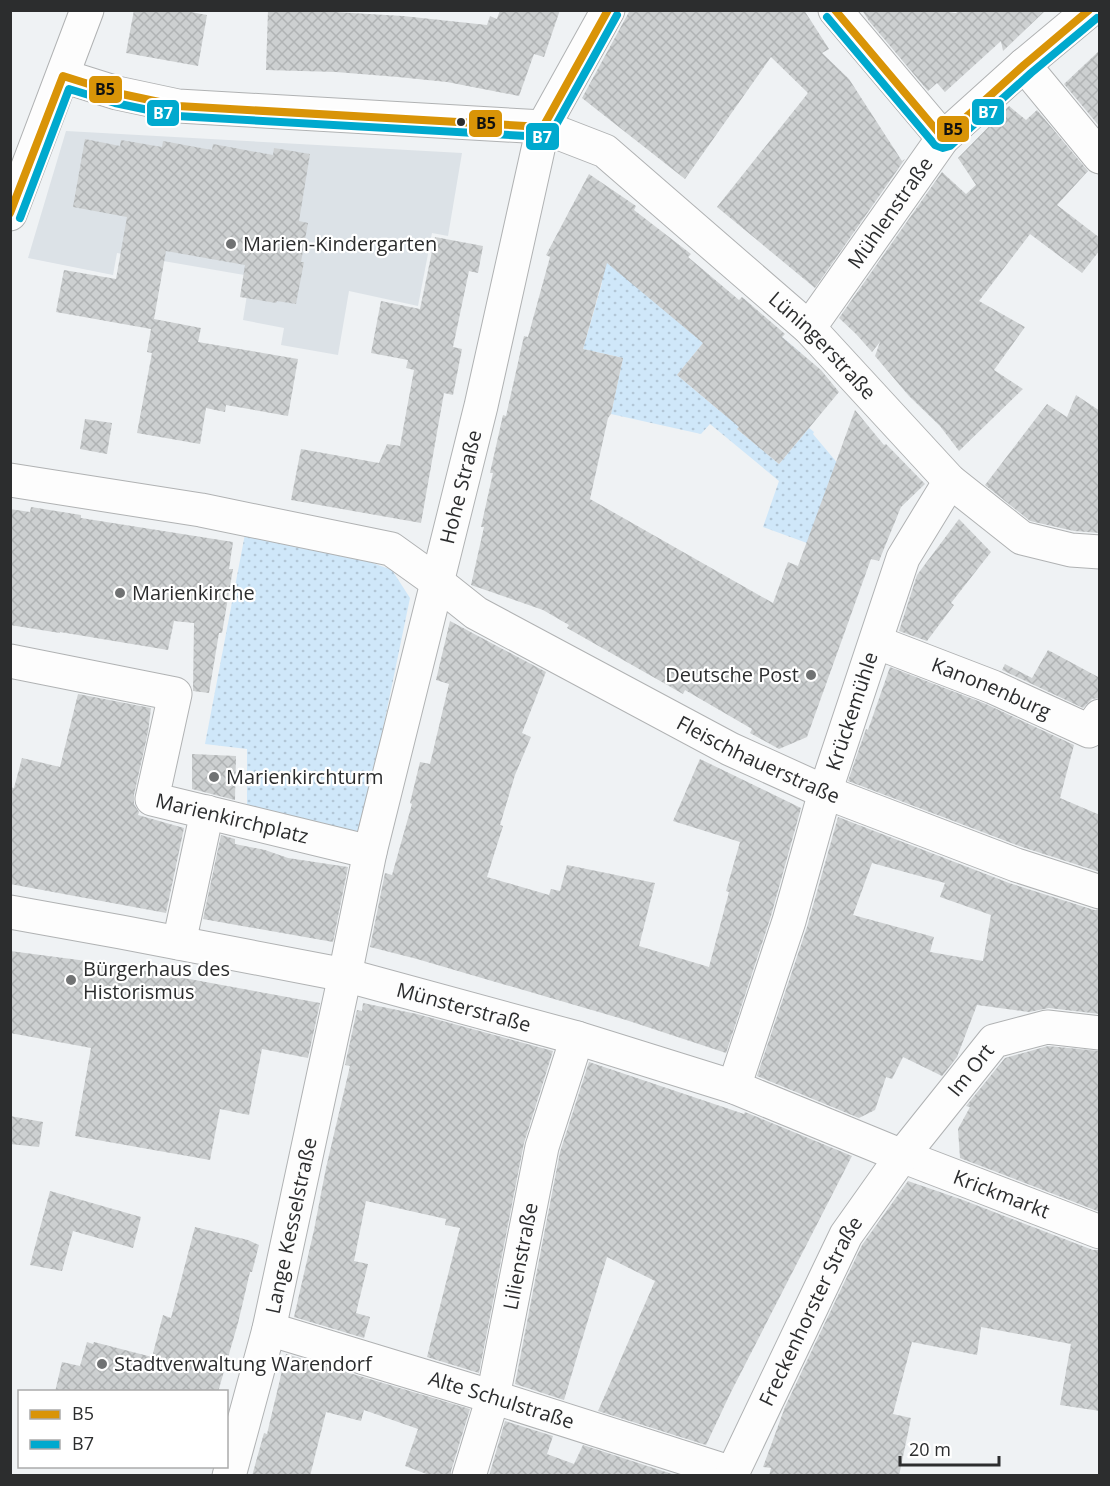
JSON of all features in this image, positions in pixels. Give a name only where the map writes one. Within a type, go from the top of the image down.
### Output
[{"type":"street","points":[[10,214],[87,10]]},
{"type":"street","name":"Hohe Straße","points":[[345,975],[370,852],[481,406],[543,127],[608,10]]},
{"type":"street","points":[[835,10],[943,138]]},
{"type":"street","name":"Mühlenstraße","points":[[809,328],[943,138],[1024,65],[1090,10]]},
{"type":"street","points":[[1024,65],[1100,157]]},
{"type":"street","name":"Lüningerstraße","points":[[63,76],[117,93],[178,106],[543,127],[605,151],[809,328],[950,481],[1022,538],[1071,550],[1100,552]]},
{"type":"street","points":[[10,480],[201,510],[391,549],[436,582]]},
{"type":"street","name":"Krückemühle","points":[[734,1087],[789,921],[825,792],[903,558],[950,481]]},
{"type":"street","name":"Fleischhauerstraße","points":[[436,582],[476,613],[730,749],[825,792],[1016,865],[1100,892]]},
{"type":"street","name":"Kanonenburg","points":[[876,642],[993,687],[1089,731],[1100,716]]},
{"type":"street","name":"Marienkirchplatz","points":[[10,661],[175,694],[152,799],[370,852]]},
{"type":"street","points":[[179,943],[207,812]]},
{"type":"street","name":"Münsterstraße","points":[[10,912],[345,975],[577,1038],[734,1087],[902,1156]]},
{"type":"street","name":"Lange Kesselstraße","points":[[229,1476],[269,1329],[345,975]]},
{"type":"street","name":"Im Ort","points":[[902,1156],[994,1041],[1047,1027],[1100,1033]]},
{"type":"street","name":"Lilienstraße","points":[[469,1476],[494,1397],[542,1148],[577,1038]]},
{"type":"street","name":"Krickmarkt","points":[[902,1156],[1100,1232]]},
{"type":"street","name":"Freckenhorster Straße","points":[[732,1474],[846,1235],[902,1156]]},
{"type":"street","name":"Alte Schulstraße","points":[[269,1329],[494,1397],[732,1474]]},
{"type":"shaded area","name":"Marien-Kindergarten","points":[[66,131],[462,153],[448,236],[432,233],[418,306],[349,291],[338,355],[281,345],[284,328],[243,320],[250,276],[117,253],[113,275],[28,258]]},
{"type":"shaded area","points":[[607,261],[703,343],[677,375],[720,411],[782,337],[801,353],[737,429],[779,464],[809,428],[850,478],[807,543],[763,527],[779,481],[710,424],[701,434],[611,414],[623,358],[583,349],[602,283],[597,280]]},
{"type":"shaded area","points":[[245,534],[356,557],[392,570],[410,598],[361,835],[247,809],[247,749],[205,744]]},
{"type":"building","points":[[134,10],[180,10],[207,15],[198,66],[126,53]]},
{"type":"building","points":[[268,10],[403,16],[487,25],[490,16],[497,19],[500,10],[560,10],[544,57],[534,54],[519,96],[447,82],[336,72],[266,70]]},
{"type":"building","points":[[630,10],[804,10],[829,49],[822,53],[849,79],[902,161],[905,159],[815,288],[717,207],[808,93],[771,57],[685,179],[582,98]]},
{"type":"building","points":[[862,10],[933,10],[956,13],[959,10],[1046,10],[1003,51],[1001,41],[945,92],[937,83],[928,91]]},
{"type":"building","points":[[1100,50],[1100,127],[1064,84]]},
{"type":"building","points":[[1009,106],[1026,120],[1037,110],[1088,171],[1057,205],[1100,238],[1100,250],[1082,273],[1030,234],[979,301],[1025,327],[994,370],[1023,389],[959,451],[940,426],[909,396],[875,356],[880,342],[872,352],[839,318],[942,172],[966,194],[976,185],[958,158]]},
{"type":"building","points":[[85,139],[120,146],[121,140],[162,147],[163,141],[212,150],[213,144],[273,155],[274,148],[310,154],[299,221],[308,223],[296,304],[240,297],[245,265],[166,251],[154,319],[201,328],[198,342],[298,359],[288,416],[226,405],[225,412],[206,408],[200,444],[137,433],[152,353],[147,352],[151,329],[56,312],[64,270],[116,279],[127,217],[73,207]]},
{"type":"building","points":[[589,174],[636,206],[634,210],[691,254],[688,257],[739,300],[742,297],[785,334],[782,337],[821,370],[839,392],[779,464],[677,375],[703,343],[607,263],[583,349],[623,358],[590,499],[773,603],[788,562],[798,566],[855,410],[884,445],[886,444],[925,484],[901,507],[879,561],[871,559],[807,737],[779,749],[750,733],[752,729],[685,690],[683,694],[567,628],[569,625],[543,610],[471,585],[484,527],[481,527],[493,473],[490,473],[503,415],[506,416],[524,336],[528,337],[550,257],[546,255]]},
{"type":"building","points":[[435,237],[483,246],[478,273],[469,271],[453,347],[462,349],[453,395],[444,393],[421,523],[291,500],[301,449],[379,463],[387,444],[400,446],[414,370],[406,368],[408,360],[371,353],[381,301],[420,309]]},
{"type":"building","points":[[1076,395],[1100,411],[1100,533],[1074,531],[1030,521],[985,485],[1047,404],[1067,417]]},
{"type":"building","points":[[85,419],[112,423],[107,454],[80,449]]},
{"type":"building","name":"Marienkirche","points":[[31,507],[81,515],[81,518],[233,542],[229,569],[233,569],[209,693],[193,691],[194,623],[174,621],[168,650],[10,625],[10,509],[30,512]]},
{"type":"building","points":[[959,519],[991,552],[951,603],[954,605],[927,641],[899,631],[917,575]]},
{"type":"building","points":[[450,621],[546,672],[522,733],[531,737],[515,775],[500,825],[503,826],[487,877],[549,895],[551,889],[560,891],[567,865],[655,883],[639,946],[709,967],[740,842],[673,821],[700,759],[801,808],[771,916],[726,1053],[626,1020],[370,947],[385,873],[392,875],[412,804],[410,803],[420,762],[430,764],[449,684],[436,680]]},
{"type":"building","points":[[1048,650],[1100,678],[1100,698],[1092,699],[1083,708],[1002,670],[1005,664],[1032,678]]},
{"type":"building","points":[[890,667],[986,704],[1074,745],[1060,798],[1100,815],[1100,872],[1022,847],[848,781]]},
{"type":"building","points":[[78,694],[151,708],[134,804],[139,812],[138,815],[184,828],[166,913],[10,884],[10,787],[14,788],[22,758],[60,767]]},
{"type":"building","name":"Marienkirchturm","points":[[192,754],[236,756],[235,800],[192,789]]},
{"type":"building","points":[[838,817],[1009,883],[1100,910],[1100,1014],[1049,1008],[1029,1012],[977,1005],[957,1057],[942,1076],[903,1057],[892,1079],[886,1077],[875,1110],[859,1118],[757,1076],[807,927]],"holes":[[[872,863],[945,883],[940,897],[991,915],[983,961],[930,952],[934,937],[853,915]]]},
{"type":"building","points":[[221,835],[235,839],[235,844],[265,850],[288,858],[348,867],[333,942],[203,919]]},
{"type":"building","points":[[10,951],[102,963],[320,1003],[308,1058],[262,1049],[249,1115],[220,1109],[210,1160],[75,1136],[91,1048],[10,1033]]},
{"type":"building","points":[[363,1003],[417,1014],[553,1051],[524,1143],[479,1373],[427,1357],[460,1228],[445,1225],[446,1219],[366,1201],[354,1261],[368,1264],[356,1313],[370,1317],[364,1338],[294,1317],[350,1066],[345,1065],[357,1010],[362,1011]]},
{"type":"building","points":[[1048,1046],[1100,1051],[1100,1212],[960,1158],[958,1129],[970,1107],[966,1106],[1005,1058]]},
{"type":"building","points":[[589,1062],[744,1114],[745,1112],[852,1156],[706,1445],[598,1411],[655,1281],[607,1257],[564,1400],[515,1384],[560,1152]]},
{"type":"building","points":[[10,1116],[43,1122],[39,1147],[10,1144]]},
{"type":"building","points":[[908,1181],[1093,1250],[1100,1250],[1100,1411],[1060,1405],[1071,1344],[981,1327],[977,1355],[912,1342],[893,1414],[911,1418],[899,1476],[769,1476],[771,1468],[763,1467],[785,1407],[862,1245]]},
{"type":"building","points":[[50,1191],[141,1217],[133,1248],[73,1231],[62,1271],[30,1265]]},
{"type":"building","points":[[195,1227],[248,1240],[259,1245],[219,1390],[55,1390],[62,1362],[80,1366],[87,1342],[152,1357],[163,1315],[171,1318]]},
{"type":"building","points":[[286,1354],[470,1409],[451,1476],[432,1476],[405,1466],[418,1429],[364,1410],[361,1421],[326,1412],[310,1476],[252,1476],[264,1433],[267,1434]]},
{"type":"building","points":[[505,1421],[553,1436],[547,1454],[574,1464],[583,1445],[678,1476],[489,1476]]},
{"type":"transit line","name":"B5","points":[[10,213],[63,76],[117,93],[178,106],[543,127],[608,10]]},
{"type":"transit line","name":"B5","points":[[835,10],[943,138],[1089,10]]},
{"type":"transit line","name":"B7","points":[[20,218],[69,89],[115,103],[177,116],[545,137],[552,132],[617,15]]},
{"type":"transit line","name":"B7","points":[[827,17],[935,145],[943,148],[950,146],[1031,73],[1097,18]]},
{"type":"place","name":"Marien-Kindergarten","points":[[231,244]]},
{"type":"place","name":"Marienkirche","points":[[120,593]]},
{"type":"place","name":"Deutsche Post","points":[[811,675]]},
{"type":"place","name":"Marienkirchturm","points":[[214,777]]},
{"type":"place","name":"Bürgerhaus des Historismus","points":[[71,980]]},
{"type":"place","name":"Stadtverwaltung Warendorf","points":[[102,1364]]}]
